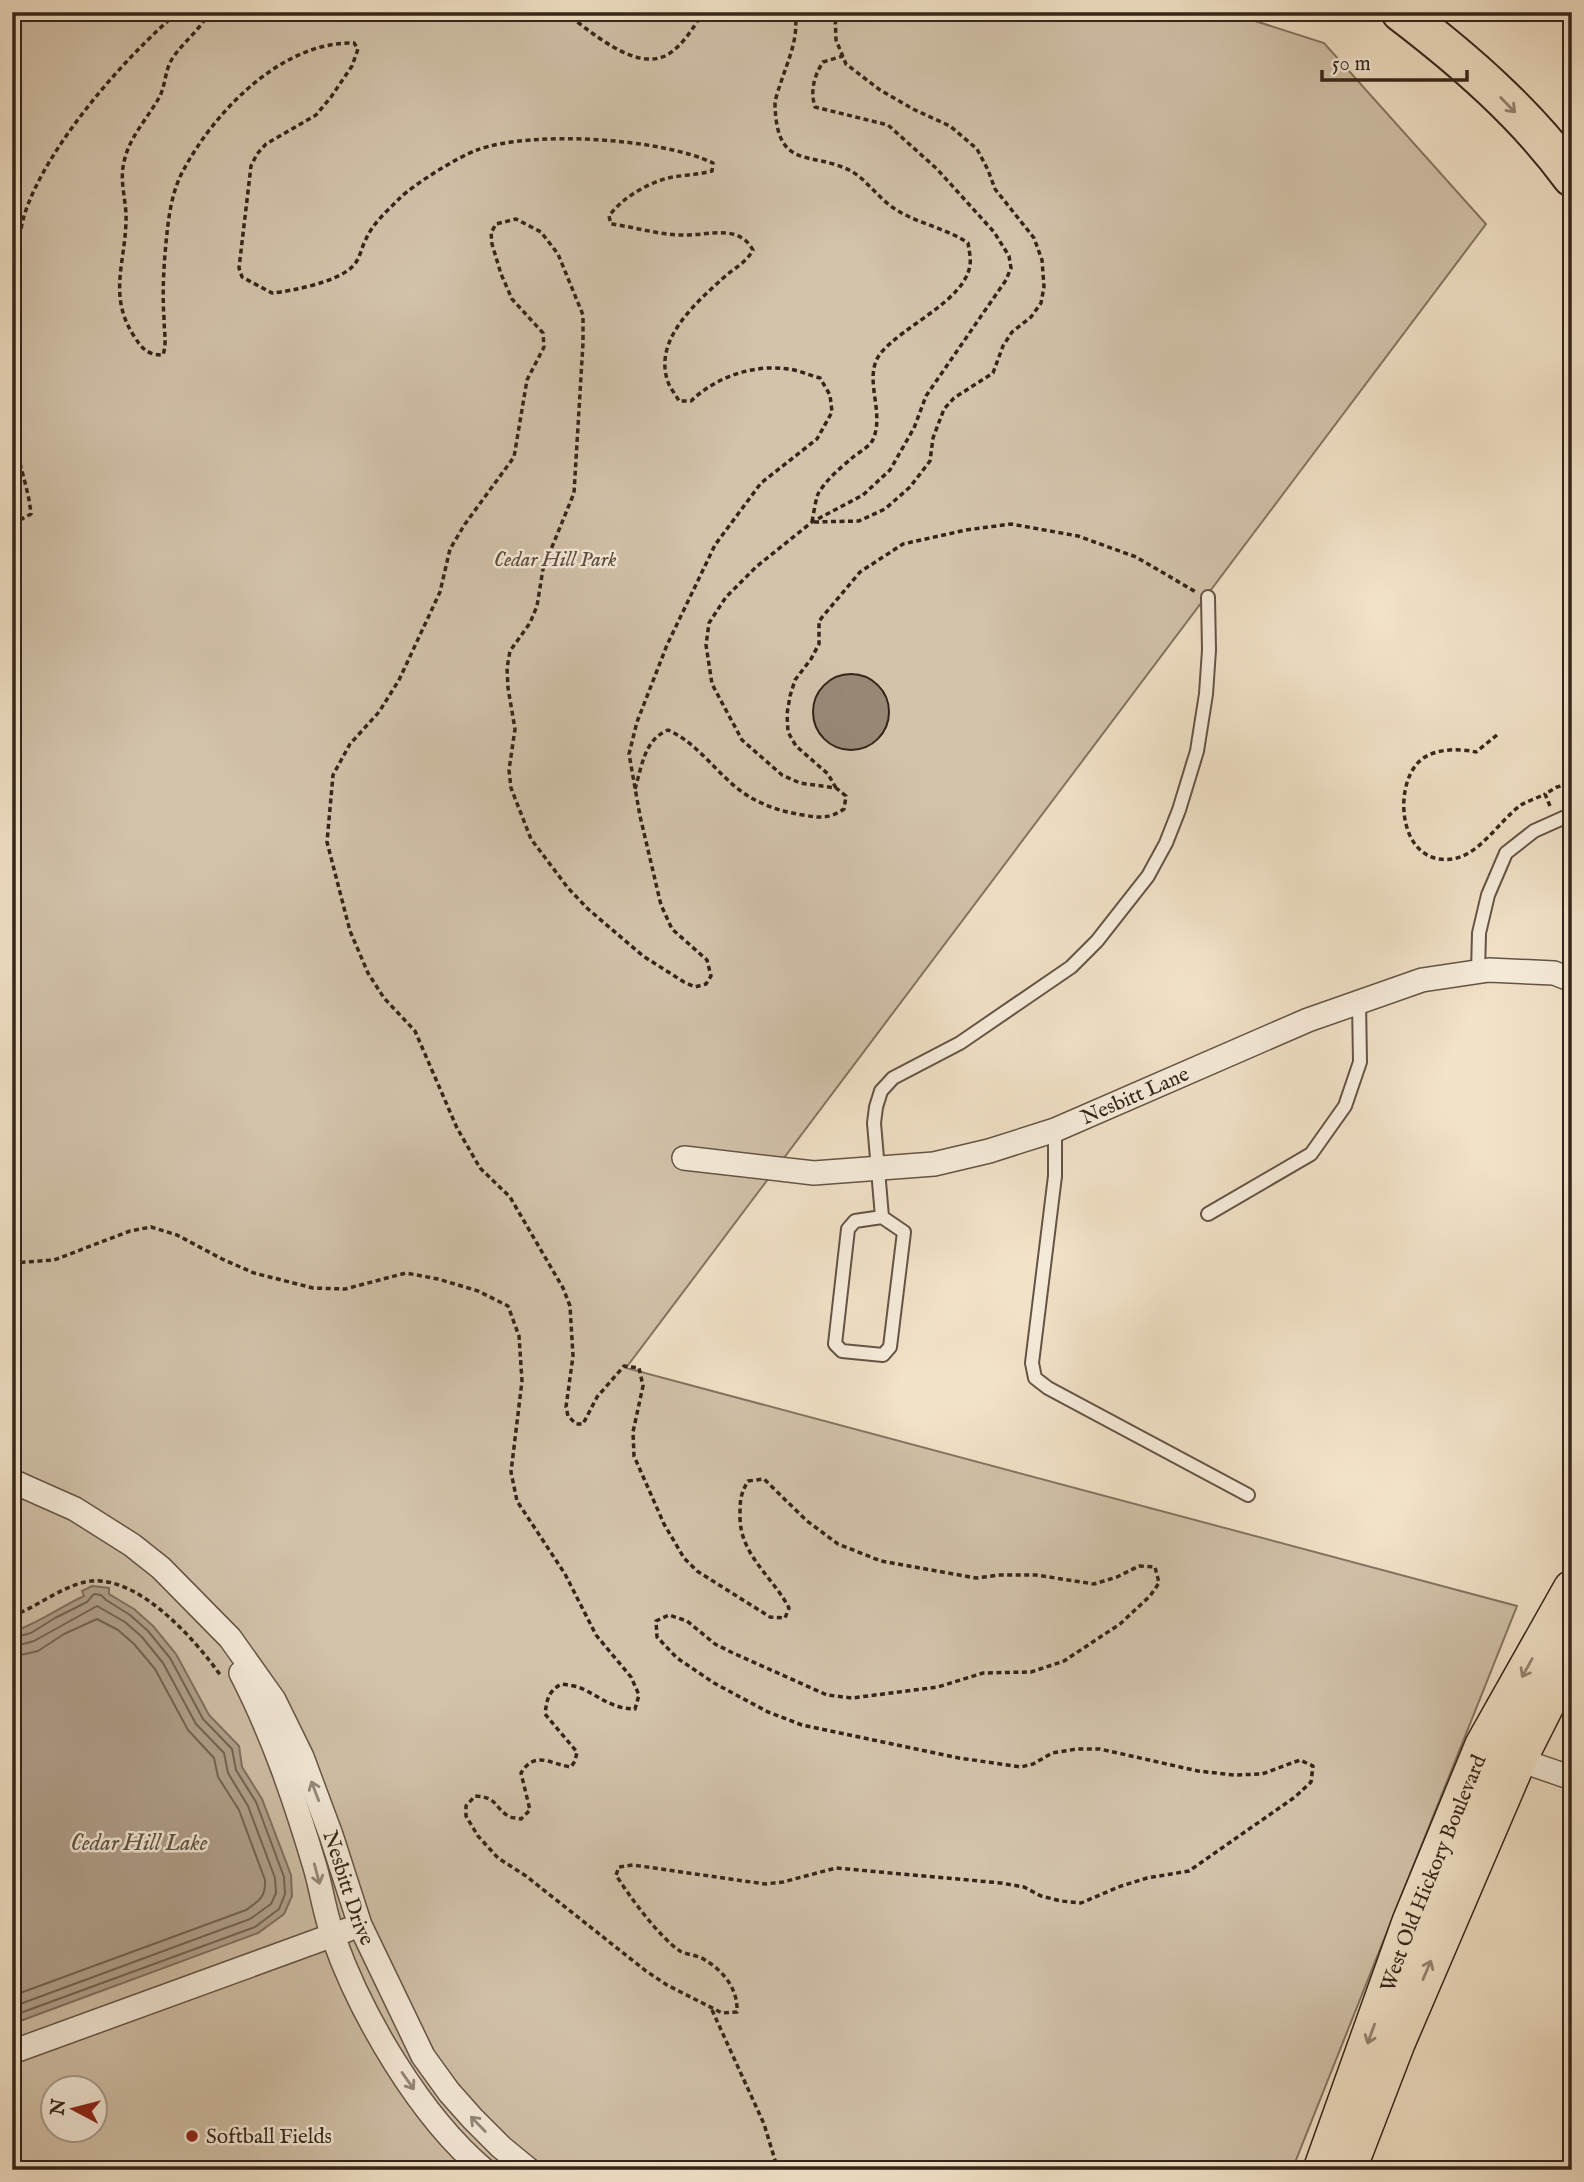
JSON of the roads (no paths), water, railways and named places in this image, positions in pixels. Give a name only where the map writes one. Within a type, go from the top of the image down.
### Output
[{"type":"highway","points":[[1401,12],[1453,52],[1494,90],[1572,177]]},
{"type":"main road","name":"West Old Hickory Boulevard","points":[[1337,2162],[1412,1922],[1484,1745],[1568,1603]]},
{"type":"main road","name":"West Old Hickory Boulevard","points":[[1337,2162],[1396,2043],[1517,1761],[1572,1652]]},
{"type":"street","name":"Nesbitt Lane","points":[[684,1158],[814,1174],[934,1164],[989,1151],[1055,1130],[1308,1020],[1422,980],[1489,970],[1554,973],[1572,979]]},
{"type":"street","name":"Nesbitt Drive","points":[[12,1481],[75,1509],[104,1526],[160,1568],[230,1638],[274,1700],[302,1757],[360,1925],[423,2056],[473,2119],[529,2170]]},
{"type":"street","name":"Nesbitt Drive","points":[[186,1593],[240,1672],[264,1717],[312,1856],[332,1935],[344,1967],[387,2049],[429,2110],[484,2170]]},
{"type":"street","points":[[1484,1745],[1517,1761],[1572,1778]]},
{"type":"street","points":[[12,2052],[360,1925]]},
{"type":"lane","points":[[882,1217],[874,1123],[881,1091],[893,1078],[960,1043],[1071,967],[1097,941],[1147,876],[1171,832],[1197,751],[1206,694],[1208,597]]},
{"type":"lane","points":[[1478,972],[1479,933],[1488,895],[1506,853],[1534,831],[1572,814]]},
{"type":"lane","points":[[1208,1214],[1311,1154],[1345,1106],[1360,1062],[1359,1002]]},
{"type":"lane","points":[[1055,1130],[1055,1176],[1032,1363],[1035,1378],[1048,1388],[1248,1495]]},
{"type":"lane","points":[[882,1217],[904,1232],[890,1347],[883,1355],[842,1351],[835,1344],[848,1229],[855,1221],[882,1217]]},
{"type":"water","name":"Cedar Hill Lake","points":[[92,1586],[109,1588],[109,1594],[134,1609],[153,1626],[176,1654],[209,1715],[239,1746],[242,1767],[262,1799],[291,1875],[292,1896],[284,1914],[258,1933],[12,2024],[12,1632],[84,1596],[82,1591]]},
{"type":"place","name":"Softball Fields","points":[[192,2136]]},
{"type":"park label","name":"Cedar Hill Park","points":[[555,559]]}]
